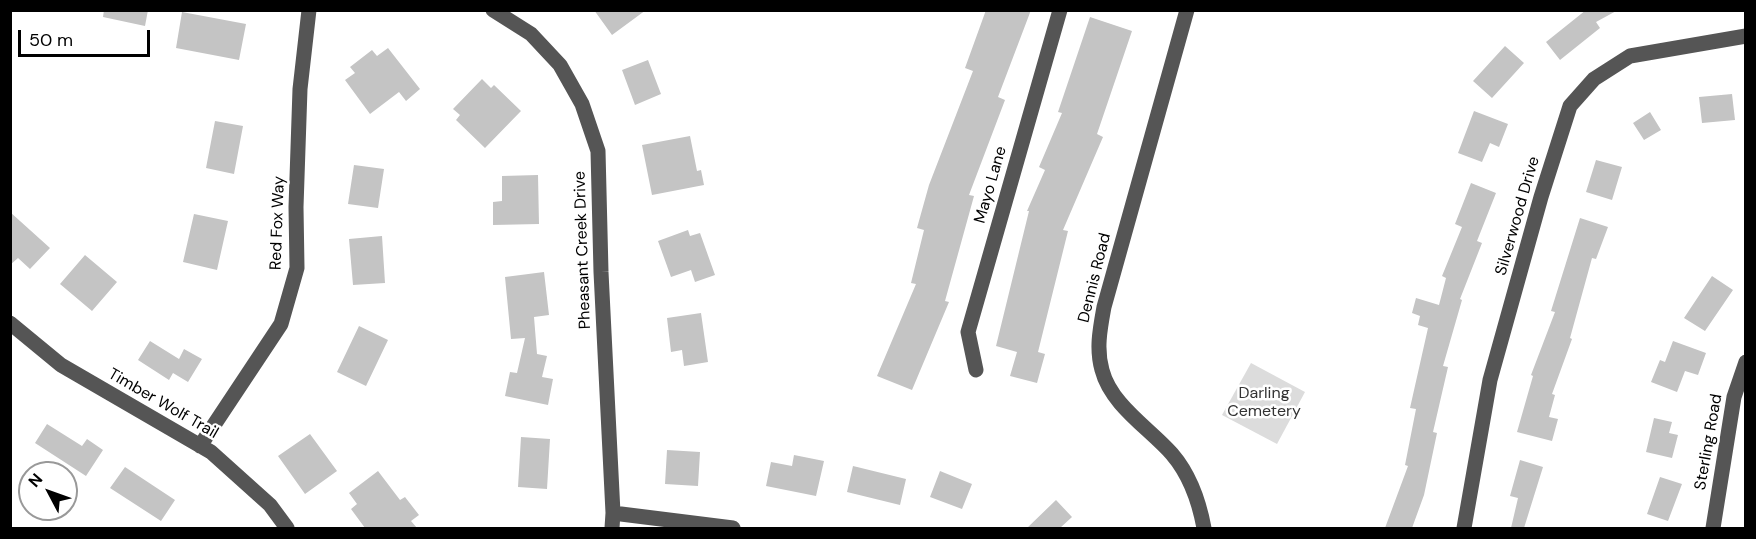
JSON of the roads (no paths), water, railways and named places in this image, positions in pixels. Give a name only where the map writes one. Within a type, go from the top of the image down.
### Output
[{"type":"street","name":"Red Fox Way","points":[[200,446],[281,324],[297,268],[296,207],[300,89],[309,10]]},
{"type":"street","name":"Pheasant Creek Drive","points":[[493,10],[531,34],[560,65],[582,104],[598,152],[612,521]]},
{"type":"street","name":"Mayo Lane","points":[[976,370],[968,332],[1060,10]]},
{"type":"street","name":"Dennis Road","points":[[1187,10],[1104,307],[1098,343],[1102,372],[1117,399],[1173,455],[1192,485],[1204,528]]},
{"type":"street","name":"Silverwood Drive","points":[[1464,528],[1490,380],[1541,197],[1570,106],[1594,79],[1630,56],[1746,36]]},
{"type":"street","name":"Timber Wolf Trail","points":[[10,323],[61,365],[211,452],[270,505],[286,528]]},
{"type":"street","name":"Sterling Road","points":[[1713,528],[1734,397],[1746,362]]},
{"type":"street","points":[[612,521],[733,528]]},
{"type":"park label","name":"Darling Cemetery","points":[[1264,403]]}]
